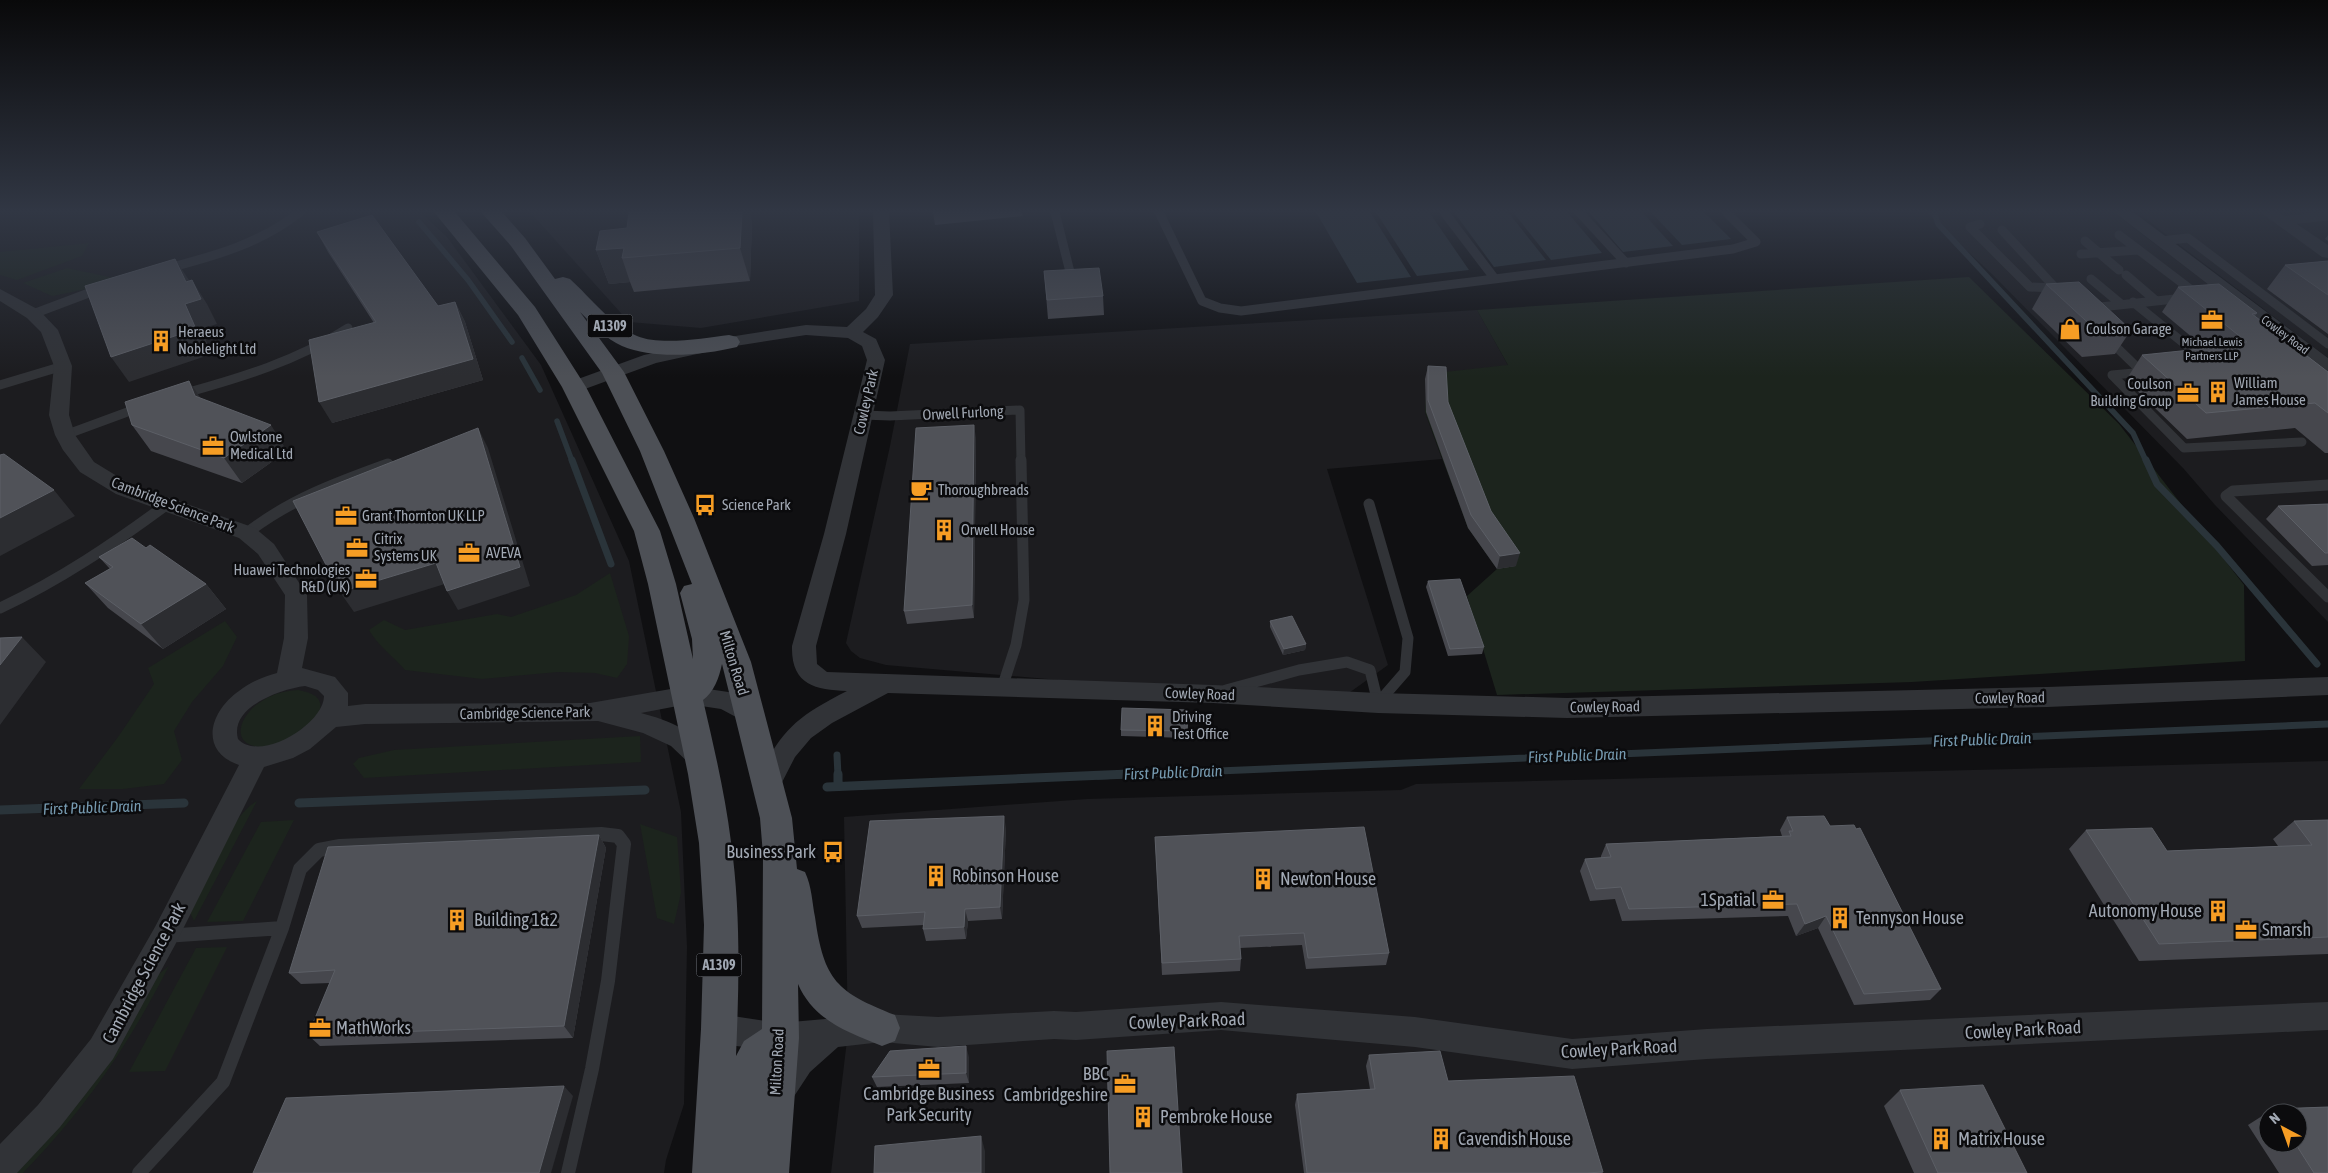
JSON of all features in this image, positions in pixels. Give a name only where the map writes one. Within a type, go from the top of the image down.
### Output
[{"type":"main road","name":"A1309","points":[[489,267],[526,312],[574,386],[648,531],[676,640],[701,758],[715,843],[718,880],[721,925],[719,1029],[712,1173]]},
{"type":"main road","name":"Milton Road","points":[[536,267],[613,372],[652,451],[681,518],[736,662],[749,714],[756,731],[767,786],[776,818],[780,854],[780,1038],[769,1173]]},
{"type":"main road","name":"A1309","points":[[545,267],[621,337],[647,346],[684,346],[729,342]]},
{"type":"main road","name":"A1309","points":[[681,518],[690,578],[708,648],[706,669],[700,685],[688,695]]},
{"type":"main road","name":"A1309","points":[[780,854],[792,877],[805,959],[811,975],[831,1002],[882,1028]]},
{"type":"main road","points":[[736,1173],[746,1077],[757,1054],[780,1038]]},
{"type":"street","points":[[574,386],[651,360],[729,342],[806,330],[852,333],[872,313],[884,295],[883,267]]},
{"type":"street","name":"Cowley Road","points":[[2184,267],[2211,297],[2328,367]]},
{"type":"street","name":"Cambridge Science Park","points":[[0,294],[33,314],[49,330],[63,366],[59,415],[65,435],[73,450],[88,467],[123,489],[247,533],[266,550],[296,594],[296,638],[288,679]]},
{"type":"street","name":"Cowley Park","points":[[834,682],[822,681],[808,671],[804,660],[804,646],[833,543],[876,360],[870,343],[852,333]]},
{"type":"street","points":[[305,677],[320,679],[330,685],[336,694],[336,706],[330,718],[314,735],[280,753],[256,757],[241,756],[230,750],[224,741],[224,729],[229,716],[240,704],[271,684],[288,679],[305,677]]},
{"type":"street","name":"Cowley Road","points":[[834,682],[1213,694],[1378,703],[1567,708],[2047,697],[2328,686]]},
{"type":"street","points":[[767,786],[780,759],[793,740],[806,727],[882,684]]},
{"type":"street","name":"Cambridge Science Park","points":[[330,718],[366,714],[600,712],[688,695],[726,700],[749,714]]},
{"type":"street","name":"Cambridge Science Park","points":[[600,712],[657,729],[680,740],[701,758]]},
{"type":"street","name":"Cambridge Science Park","points":[[0,1166],[49,1116],[102,1049],[165,936],[256,757]]},
{"type":"street","name":"Cowley Park Road","points":[[719,1029],[780,1038],[882,1028],[938,1032],[1054,1025],[1076,1026],[1221,1016],[1415,1032],[1572,1054],[1707,1044],[2328,1016]]},
{"type":"street","name":"A1309","points":[[775,1099],[799,1061],[833,1032]]},
{"type":"lane","points":[[153,272],[172,267]]},
{"type":"lane","points":[[1069,267],[1072,280]]},
{"type":"lane","points":[[1185,267],[1202,301],[1220,308],[1241,311],[1595,267]]},
{"type":"lane","points":[[1486,267],[1495,279]]},
{"type":"lane","points":[[2010,267],[2030,287],[2055,288]]},
{"type":"lane","points":[[2036,267],[2066,299]]},
{"type":"lane","points":[[2115,267],[2154,300]]},
{"type":"lane","points":[[2164,267],[2211,297]]},
{"type":"lane","points":[[2226,267],[2328,344]]},
{"type":"lane","points":[[2091,279],[2121,304]]},
{"type":"lane","points":[[33,314],[111,284]]},
{"type":"lane","points":[[2078,310],[2133,302],[2211,297]]},
{"type":"lane","points":[[2133,302],[2210,365],[2200,366]]},
{"type":"lane","points":[[171,398],[283,363],[314,349],[348,328]]},
{"type":"lane","points":[[2099,331],[2146,372],[2112,375],[2184,448],[2302,442]]},
{"type":"lane","points":[[0,385],[63,366]]},
{"type":"lane","points":[[65,435],[148,405]]},
{"type":"lane","name":"Orwell Furlong","points":[[864,415],[890,416],[1020,410],[1024,600],[1022,624],[1014,655],[1002,688]]},
{"type":"lane","points":[[247,533],[263,519],[316,490],[371,466],[398,460]]},
{"type":"lane","points":[[2328,485],[2233,491],[2226,496],[2328,597]]},
{"type":"lane","points":[[1369,504],[1408,638],[1405,672],[1378,703]]},
{"type":"lane","points":[[0,608],[26,596],[92,557],[166,505]]},
{"type":"lane","points":[[1213,694],[1299,670],[1347,662],[1370,670],[1378,703]]},
{"type":"lane","points":[[139,1173],[223,1082],[282,928],[300,869],[319,850],[340,846],[582,835],[618,836],[624,844],[608,981],[592,1069],[568,1173]]},
{"type":"lane","points":[[165,936],[282,928]]},
{"type":"shaded area","points":[[0,267],[469,267],[541,365],[629,561],[681,812],[687,947],[684,1104],[666,1160],[664,1173],[0,1173]]},
{"type":"shaded area","points":[[0,267],[53,267],[17,280],[0,275]]},
{"type":"shaded area","points":[[579,267],[859,267],[859,301],[701,328],[629,322]]},
{"type":"shaded area","points":[[1348,267],[1405,267],[1411,277],[1357,283]]},
{"type":"shaded area","points":[[1411,267],[1467,267],[1469,270],[1417,276]]},
{"type":"shaded area","points":[[1984,267],[2185,267],[2328,375],[2328,622],[2215,505],[2183,468]]},
{"type":"shaded area","points":[[2208,267],[2328,267],[2328,358]]},
{"type":"shaded area","points":[[67,268],[114,278],[87,289],[52,296],[23,283]]},
{"type":"shaded area","points":[[1969,277],[2119,424],[2244,585],[2245,661],[1912,682],[1497,695],[1467,596],[1497,569],[1468,528],[1425,412],[1427,374],[1508,365],[1477,310]]},
{"type":"shaded area","points":[[1477,310],[1508,365],[1425,412],[1442,459],[1327,469],[1388,665],[1346,695],[1093,683],[886,665],[860,658],[851,651],[846,643],[890,446],[910,344]]},
{"type":"shaded area","points":[[610,573],[629,636],[627,664],[617,678],[595,673],[558,672],[482,679],[405,670],[381,646],[369,630],[384,620],[405,630],[497,614],[511,617],[576,595]]},
{"type":"shaded area","points":[[225,621],[237,637],[223,666],[192,702],[174,731],[182,760],[164,784],[123,789],[79,789],[118,737],[154,684],[148,668]]},
{"type":"shaded area","points":[[298,690],[314,695],[320,702],[319,711],[313,721],[290,739],[277,744],[265,747],[246,743],[242,737],[242,723],[252,709],[273,695]]},
{"type":"shaded area","points":[[640,736],[641,762],[364,778],[353,764],[359,758],[394,750]]},
{"type":"shaded area","points":[[2328,761],[2328,1173],[831,1173],[848,1032],[844,817],[1087,799],[1401,790],[1416,784]]},
{"type":"shaded area","points":[[257,801],[194,921],[188,908],[210,866],[237,820]]},
{"type":"shaded area","points":[[294,820],[243,921],[207,922],[261,822]]},
{"type":"shaded area","points":[[640,824],[677,837],[681,893],[674,924],[657,918]]},
{"type":"shaded area","points":[[227,947],[165,1071],[129,1072],[196,948]]},
{"type":"shaded area","points":[[169,966],[121,1050],[86,1100],[23,1173],[9,1173],[149,982]]},
{"type":"building","points":[[149,267],[179,267],[186,282],[192,280],[201,299],[185,304],[196,329],[111,357],[85,286]]},
{"type":"building","points":[[340,267],[410,267],[438,306],[455,302],[473,359],[319,402],[309,340],[376,322]]},
{"type":"building","points":[[2287,267],[2328,267],[2328,295]]},
{"type":"building","points":[[1099,268],[1103,296],[1047,300],[1044,271]]},
{"type":"building","points":[[2079,282],[2131,330],[2098,332],[2046,284]]},
{"type":"building","points":[[2219,284],[2257,313],[2252,314],[2328,372],[2328,413],[2315,403],[2206,413],[2142,355],[2229,346],[2233,343],[2247,342],[2178,287]]},
{"type":"building","points":[[1428,366],[1446,367],[1448,402],[1491,511],[1520,553],[1500,556],[1471,515],[1428,400]]},
{"type":"building","points":[[189,381],[195,396],[271,425],[224,458],[132,425],[125,402]]},
{"type":"building","name":"Orwell House","points":[[974,425],[972,605],[904,611],[916,428]]},
{"type":"building","points":[[478,428],[520,567],[447,591],[436,563],[340,592],[293,501]]},
{"type":"building","points":[[4,454],[54,490],[0,518],[0,455]]},
{"type":"building","points":[[2328,504],[2328,553],[2325,553],[2278,506]]},
{"type":"building","points":[[132,538],[146,548],[150,545],[206,584],[141,624],[85,583],[113,567],[99,557]]},
{"type":"building","points":[[1460,579],[1484,647],[1450,649],[1428,581]]},
{"type":"building","points":[[1292,616],[1306,644],[1284,649],[1270,621]]},
{"type":"building","points":[[22,637],[0,665],[0,638]]},
{"type":"building","name":"Driving Test Office","points":[[1122,708],[1188,710],[1187,731],[1121,730]]},
{"type":"building","name":"Robinson House","points":[[1004,816],[1000,907],[965,909],[964,927],[923,929],[925,912],[857,916],[870,821]]},
{"type":"building","name":"Tennyson House","points":[[1824,816],[1830,826],[1854,825],[1856,829],[1860,828],[1941,989],[1864,994],[1826,916],[1805,924],[1797,904],[1629,909],[1621,887],[1596,889],[1585,859],[1611,857],[1606,844],[1791,836],[1789,831],[1793,831],[1787,817]]},
{"type":"building","name":"Autonomy House","points":[[2328,820],[2328,937],[2159,944],[2086,830],[2152,828],[2167,851],[2312,845],[2294,821]]},
{"type":"building","name":"Newton House","points":[[1364,827],[1389,953],[1308,958],[1304,933],[1239,936],[1241,959],[1162,963],[1155,837]]},
{"type":"building","name":"Building 1&2","points":[[599,835],[564,1026],[308,1035],[335,970],[289,973],[328,847]]},
{"type":"building","points":[[966,1046],[966,1073],[872,1077],[890,1051]]},
{"type":"building","name":"Pembroke House","points":[[1174,1047],[1182,1173],[1110,1173],[1107,1051]]},
{"type":"building","name":"Cavendish House","points":[[1440,1051],[1448,1081],[1574,1076],[1603,1172],[1307,1173],[1297,1094],[1375,1089],[1369,1055]]},
{"type":"building","points":[[1983,1085],[2027,1173],[1938,1173],[1900,1090]]},
{"type":"building","points":[[564,1086],[539,1173],[253,1173],[286,1098]]},
{"type":"building","points":[[2328,1107],[2328,1173],[2314,1173],[2301,1153],[2308,1153],[2308,1108]]},
{"type":"building","points":[[981,1136],[981,1173],[874,1173],[875,1146]]},
{"type":"waterway","points":[[457,267],[512,342]]},
{"type":"waterway","name":"First Public Drain","points":[[1978,267],[2133,433],[2146,461]]},
{"type":"waterway","points":[[522,358],[540,390]]},
{"type":"waterway","points":[[557,421],[572,461]]},
{"type":"waterway","points":[[572,460],[611,564]]},
{"type":"waterway","name":"First Public Drain","points":[[2146,460],[2157,484],[2217,546],[2317,664]]},
{"type":"waterway","name":"First Public Drain","points":[[1099,776],[2328,724]]},
{"type":"waterway","points":[[837,755],[838,776]]},
{"type":"waterway","name":"First Public Drain","points":[[827,787],[1129,774]]},
{"type":"waterway","points":[[838,776],[838,786]]},
{"type":"waterway","points":[[299,803],[645,790]]},
{"type":"waterway","name":"First Public Drain","points":[[0,810],[184,803]]},
{"type":"place","name":"Michael Lewis Partners LLP","points":[[2212,320]]},
{"type":"place","name":"Coulson Garage","points":[[2070,329]]},
{"type":"place","name":"Heraeus Noblelight Ltd","points":[[161,341]]},
{"type":"place","name":"William James House","points":[[2218,392]]},
{"type":"place","name":"Coulson Building Group","points":[[2188,393]]},
{"type":"place","name":"Owlstone Medical Ltd","points":[[213,446]]},
{"type":"place","name":"Thoroughbreads","points":[[921,490]]},
{"type":"place","name":"Science Park","points":[[705,505]]},
{"type":"place","name":"Grant Thornton UK LLP","points":[[346,516]]},
{"type":"place","name":"Orwell House","points":[[944,530]]},
{"type":"place","name":"Citrix Systems UK","points":[[357,548]]},
{"type":"place","name":"AVEVA","points":[[469,553]]},
{"type":"place","name":"Huawei Technologies R&D (UK)","points":[[366,579]]},
{"type":"place","name":"Driving Test Office","points":[[1155,726]]},
{"type":"place","name":"Business Park","points":[[833,852]]},
{"type":"place","name":"Robinson House","points":[[936,876]]},
{"type":"place","name":"Newton House","points":[[1263,879]]},
{"type":"place","name":"1Spatial","points":[[1773,900]]},
{"type":"place","name":"Autonomy House","points":[[2218,911]]},
{"type":"place","name":"Tennyson House","points":[[1840,918]]},
{"type":"place","name":"Building 1&2","points":[[457,920]]},
{"type":"place","name":"Smarsh","points":[[2246,930]]},
{"type":"place","name":"MathWorks","points":[[320,1028]]},
{"type":"place","name":"Cambridge Business Park Security","points":[[929,1069]]},
{"type":"place","name":"BBC Cambridgeshire","points":[[1125,1084]]},
{"type":"place","name":"Pembroke House","points":[[1143,1117]]},
{"type":"place","name":"Cavendish House","points":[[1441,1139]]},
{"type":"place","name":"Matrix House","points":[[1941,1139]]}]
